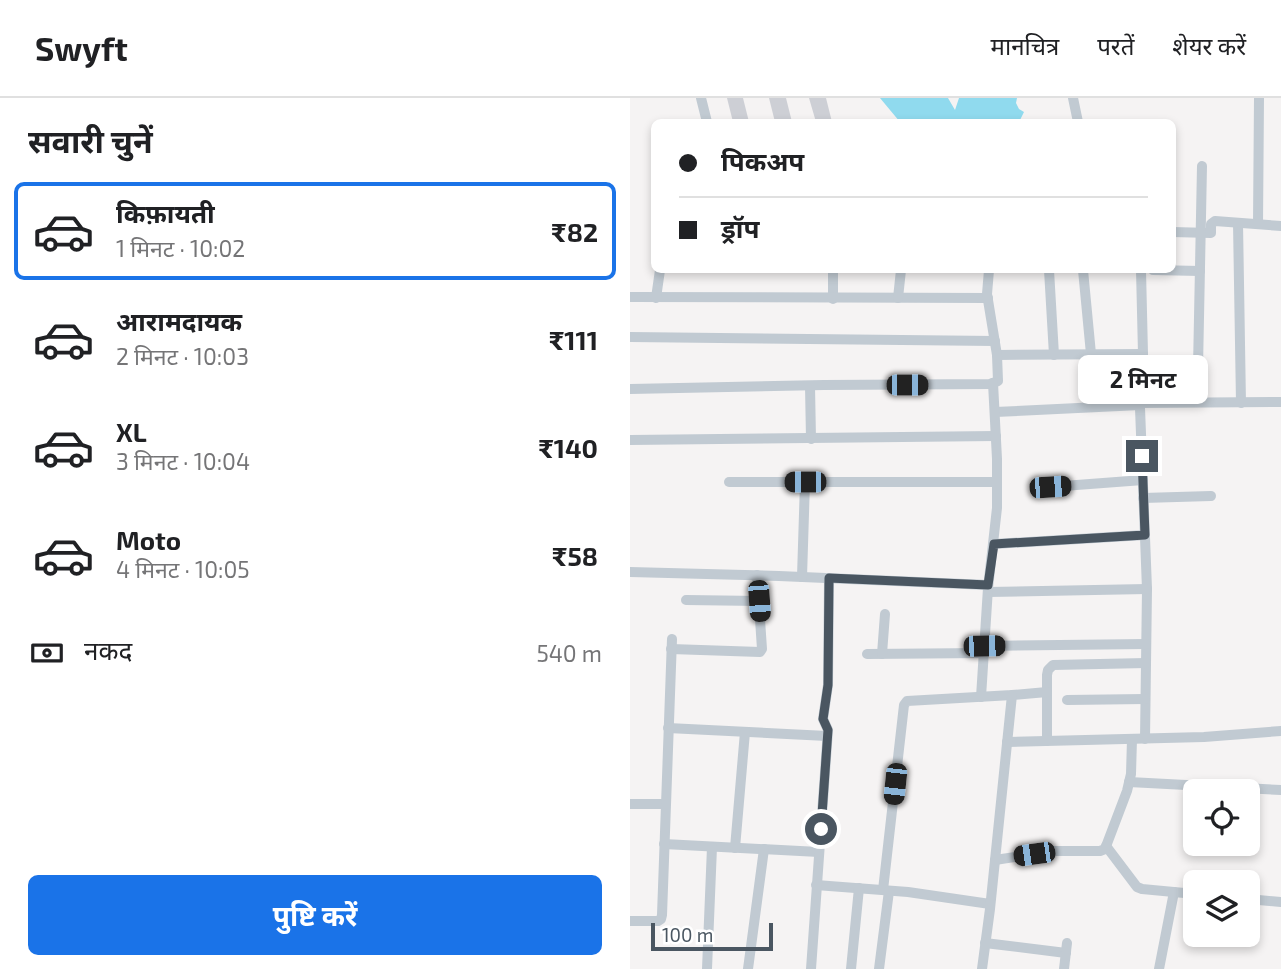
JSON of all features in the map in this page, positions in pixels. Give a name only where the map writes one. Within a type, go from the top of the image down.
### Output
[{"type":"street","points":[[701,98],[706,119]]},
{"type":"street","points":[[1073,98],[1077,119]]},
{"type":"street","points":[[1258,225],[1259,98]]},
{"type":"street","points":[[1198,368],[1202,166]]},
{"type":"street","points":[[1176,232],[1211,233],[1211,224],[1215,221],[1281,226]]},
{"type":"street","points":[[1238,223],[1241,403]]},
{"type":"street","points":[[1176,270],[1200,271]]},
{"type":"street","points":[[656,298],[660,273]]},
{"type":"street","points":[[833,273],[833,299]]},
{"type":"street","points":[[898,298],[901,273]]},
{"type":"street","points":[[630,390],[993,383],[999,381],[988,298],[989,273]]},
{"type":"street","points":[[1049,273],[1054,355]]},
{"type":"street","points":[[1083,273],[1091,354]]},
{"type":"street","points":[[1141,273],[1143,354],[1140,404],[1147,589],[1145,739]]},
{"type":"street","points":[[630,297],[988,298]]},
{"type":"street","points":[[630,337],[995,341]]},
{"type":"street","points":[[997,355],[1143,354]]},
{"type":"street","points":[[981,697],[998,482],[993,383]]},
{"type":"street","points":[[810,386],[811,439]]},
{"type":"street","points":[[995,412],[1140,404],[1281,402]]},
{"type":"street","points":[[630,440],[996,436]]},
{"type":"street","points":[[1050,487],[1143,480]]},
{"type":"street","points":[[729,482],[998,482]]},
{"type":"street","points":[[802,577],[805,482]]},
{"type":"street","points":[[1143,498],[1211,496]]},
{"type":"street","points":[[994,544],[1145,535]]},
{"type":"street","points":[[630,572],[829,578],[988,589],[1147,589]]},
{"type":"street","points":[[630,921],[661,919],[672,644],[760,652],[762,649],[757,575]]},
{"type":"street","points":[[811,969],[827,736],[823,719],[828,685],[829,578]]},
{"type":"street","points":[[686,600],[759,601]]},
{"type":"street","points":[[882,654],[885,614]]},
{"type":"street","points":[[867,654],[1146,644]]},
{"type":"street","points":[[1047,741],[1046,675],[1053,665],[1146,663]]},
{"type":"street","points":[[879,969],[904,705],[912,700],[1047,692]]},
{"type":"street","points":[[982,969],[1012,695]]},
{"type":"street","points":[[1067,700],[1145,699]]},
{"type":"street","points":[[668,728],[827,736]]},
{"type":"street","points":[[1007,742],[1204,737],[1281,731]]},
{"type":"street","points":[[736,848],[745,732]]},
{"type":"street","points":[[995,860],[1054,851],[1100,851],[1106,846],[1131,774],[1132,739]]},
{"type":"street","points":[[1129,782],[1281,790]]},
{"type":"street","points":[[630,803],[665,804]]},
{"type":"street","points":[[664,844],[819,852]]},
{"type":"street","points":[[707,969],[712,846]]},
{"type":"street","points":[[1106,846],[1136,887],[1183,893]]},
{"type":"street","points":[[748,969],[764,849]]},
{"type":"street","points":[[816,885],[886,890],[990,904]]},
{"type":"street","points":[[851,969],[859,888]]},
{"type":"street","points":[[1159,969],[1174,892]]},
{"type":"street","points":[[1260,900],[1281,902]]},
{"type":"street","points":[[985,943],[1067,948],[1064,969]]},
{"type":"water","points":[[880,98],[948,98],[955,110],[959,98],[1017,98],[1019,109],[1024,112],[1020,119],[898,119]]},
{"type":"building","points":[[727,98],[743,98],[748,119],[732,119]]},
{"type":"building","points":[[769,98],[786,98],[791,119],[774,119]]},
{"type":"building","points":[[809,98],[826,98],[831,119],[815,119]]},
{"type":"route","points":[[821,829],[828,730],[823,719],[830,647],[829,578],[988,585],[994,544],[1145,535],[1142,456]]}]
